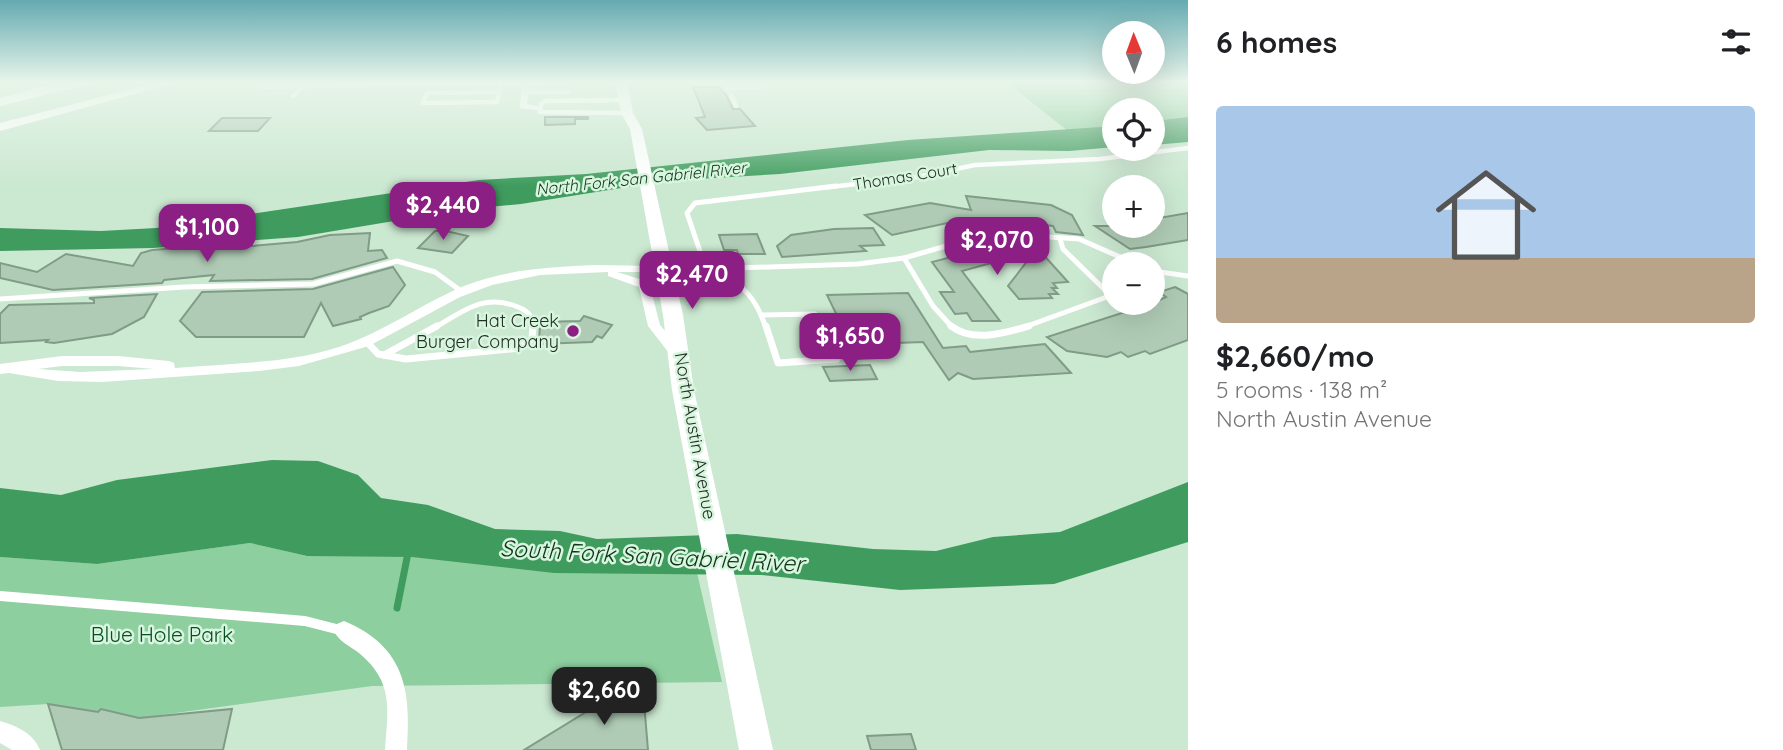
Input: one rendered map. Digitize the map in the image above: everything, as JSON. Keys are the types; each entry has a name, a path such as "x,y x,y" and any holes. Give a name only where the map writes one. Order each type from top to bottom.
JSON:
{"main road":[{"path":"0,127 42,116"},
{"name":"North Austin Avenue","path":"628,116 637,134 681,359 683,390 756,750"},
{"path":"637,134 642,116"}],"street":[{"path":"6,369 45,376 102,378 284,365 309,361 367,342 461,291 516,275 601,270 706,269"},
{"path":"601,270 645,285 654,326 681,359"},
{"path":"344,631 385,663 394,677 399,700 396,750"},
{"path":"0,732 13,736 29,750"}],"lane":[{"name":"Thomas Court","path":"706,269 687,213 690,205 695,203 917,177 975,165 1100,159 1188,148"},
{"path":"706,269 815,267 904,258 992,233 1020,233 1060,240 1079,239 1109,252"},
{"path":"1060,240 1063,250 1102,284"},
{"path":"904,258 956,331 1014,331 1102,298"},
{"path":"0,299 184,287 313,285 397,261 435,272 461,291"},
{"path":"706,269 728,275 743,283 761,315 778,363 837,359 815,314 761,315"},
{"path":"1165,274 1188,276"},
{"path":"367,342 376,353 384,355 412,359 520,348 532,339 533,320 527,311 505,302 483,301 384,355"},
{"path":"0,596 305,621 344,631"}],"green space":[{"path":"1049,116 1102,116 1102,127 1068,131"},
{"path":"1165,116 1188,117 1165,120"},
{"name":"Blue Hole Park","path":"250,543 307,556 693,555 722,682 372,686 139,718 48,704 0,707 0,557 97,564"}],"water":[{"path":"1188,117 1188,142 1165,144 1165,120"},
{"name":"North Fork San Gabriel River","path":"1102,127 1102,148 1069,151 989,150 780,174 665,181 521,204 466,209 298,237 153,248 0,251 0,228 101,231 156,228 479,180 586,174 908,140"},
{"name":"South Fork San Gabriel River","path":"272,460 318,461 358,475 381,498 428,505 495,529 560,531 597,539 737,534 873,549 936,551 993,537 1060,532 1188,482 1188,542 1054,584 900,590 761,575 554,573 412,557 307,556 250,543 97,564 0,557 0,488 61,495 117,480"}],"building":[{"path":"746,116 755,126 707,130 696,118"},
{"path":"545,117 588,119 575,119 575,124 545,125"},
{"path":"222,118 270,118 258,131 209,131"},
{"path":"966,196 1051,205 1072,215 1083,235 1056,232 1053,226 1012,221 1020,230 992,228 970,234 952,222 892,235 865,215 930,203 971,210"},
{"path":"1188,213 1188,240 1130,249 1113,238 1165,238 1165,217"},
{"path":"873,228 884,245 860,246 866,251 782,257 777,246 791,235 834,229"},
{"path":"435,231 468,236 452,253 418,248"},
{"path":"370,233 368,251 382,250 387,258 312,279 210,281 214,275 164,280 162,283 53,290 0,278 0,263 37,272 66,254 133,266 141,253 152,250 242,243 252,243 252,246 297,242 330,235"},
{"path":"757,234 765,254 738,254 737,250 724,250 719,235"},
{"path":"993,238 1031,241 1068,282 1053,283 1057,288 1052,288 1058,294 1049,294 1052,298 1019,299 1008,286 1035,251 962,271 1000,321 972,321 967,313 955,314 940,292 954,292 932,262 990,247 981,242"},
{"path":"393,267 405,285 389,306 360,317 361,319 333,326 321,303 304,337 196,337 180,321 202,292 313,289"},
{"path":"1175,287 1188,294 1188,340 1150,354 1145,351 1128,357 1121,352 1107,357 1067,351 1047,337 1116,315 1165,315 1165,290"},
{"path":"908,293 943,348 966,346 970,352 1045,344 1071,373 973,379 958,373 949,380 923,342 869,344 877,358 858,359 827,295"},
{"path":"157,294 144,317 112,334 54,343 46,342 48,340 0,343 0,314 9,305 94,303 94,300 89,298"},
{"name":"Hat Creek Burger Company","path":"584,316 612,325 602,338 597,336 592,342 539,344 540,322 580,321"},
{"path":"870,365 877,379 830,381 823,367"},
{"path":"643,690 648,750 524,750 612,696 612,691"},
{"path":"48,704 98,712 101,709 139,718 232,709 223,750 62,750"},
{"path":"911,734 916,750 871,750 867,736"}],"waterway":[{"path":"397,608 408,553"}],"place":[{"name":"Hat Creek Burger Company","path":"573,331"}]}
